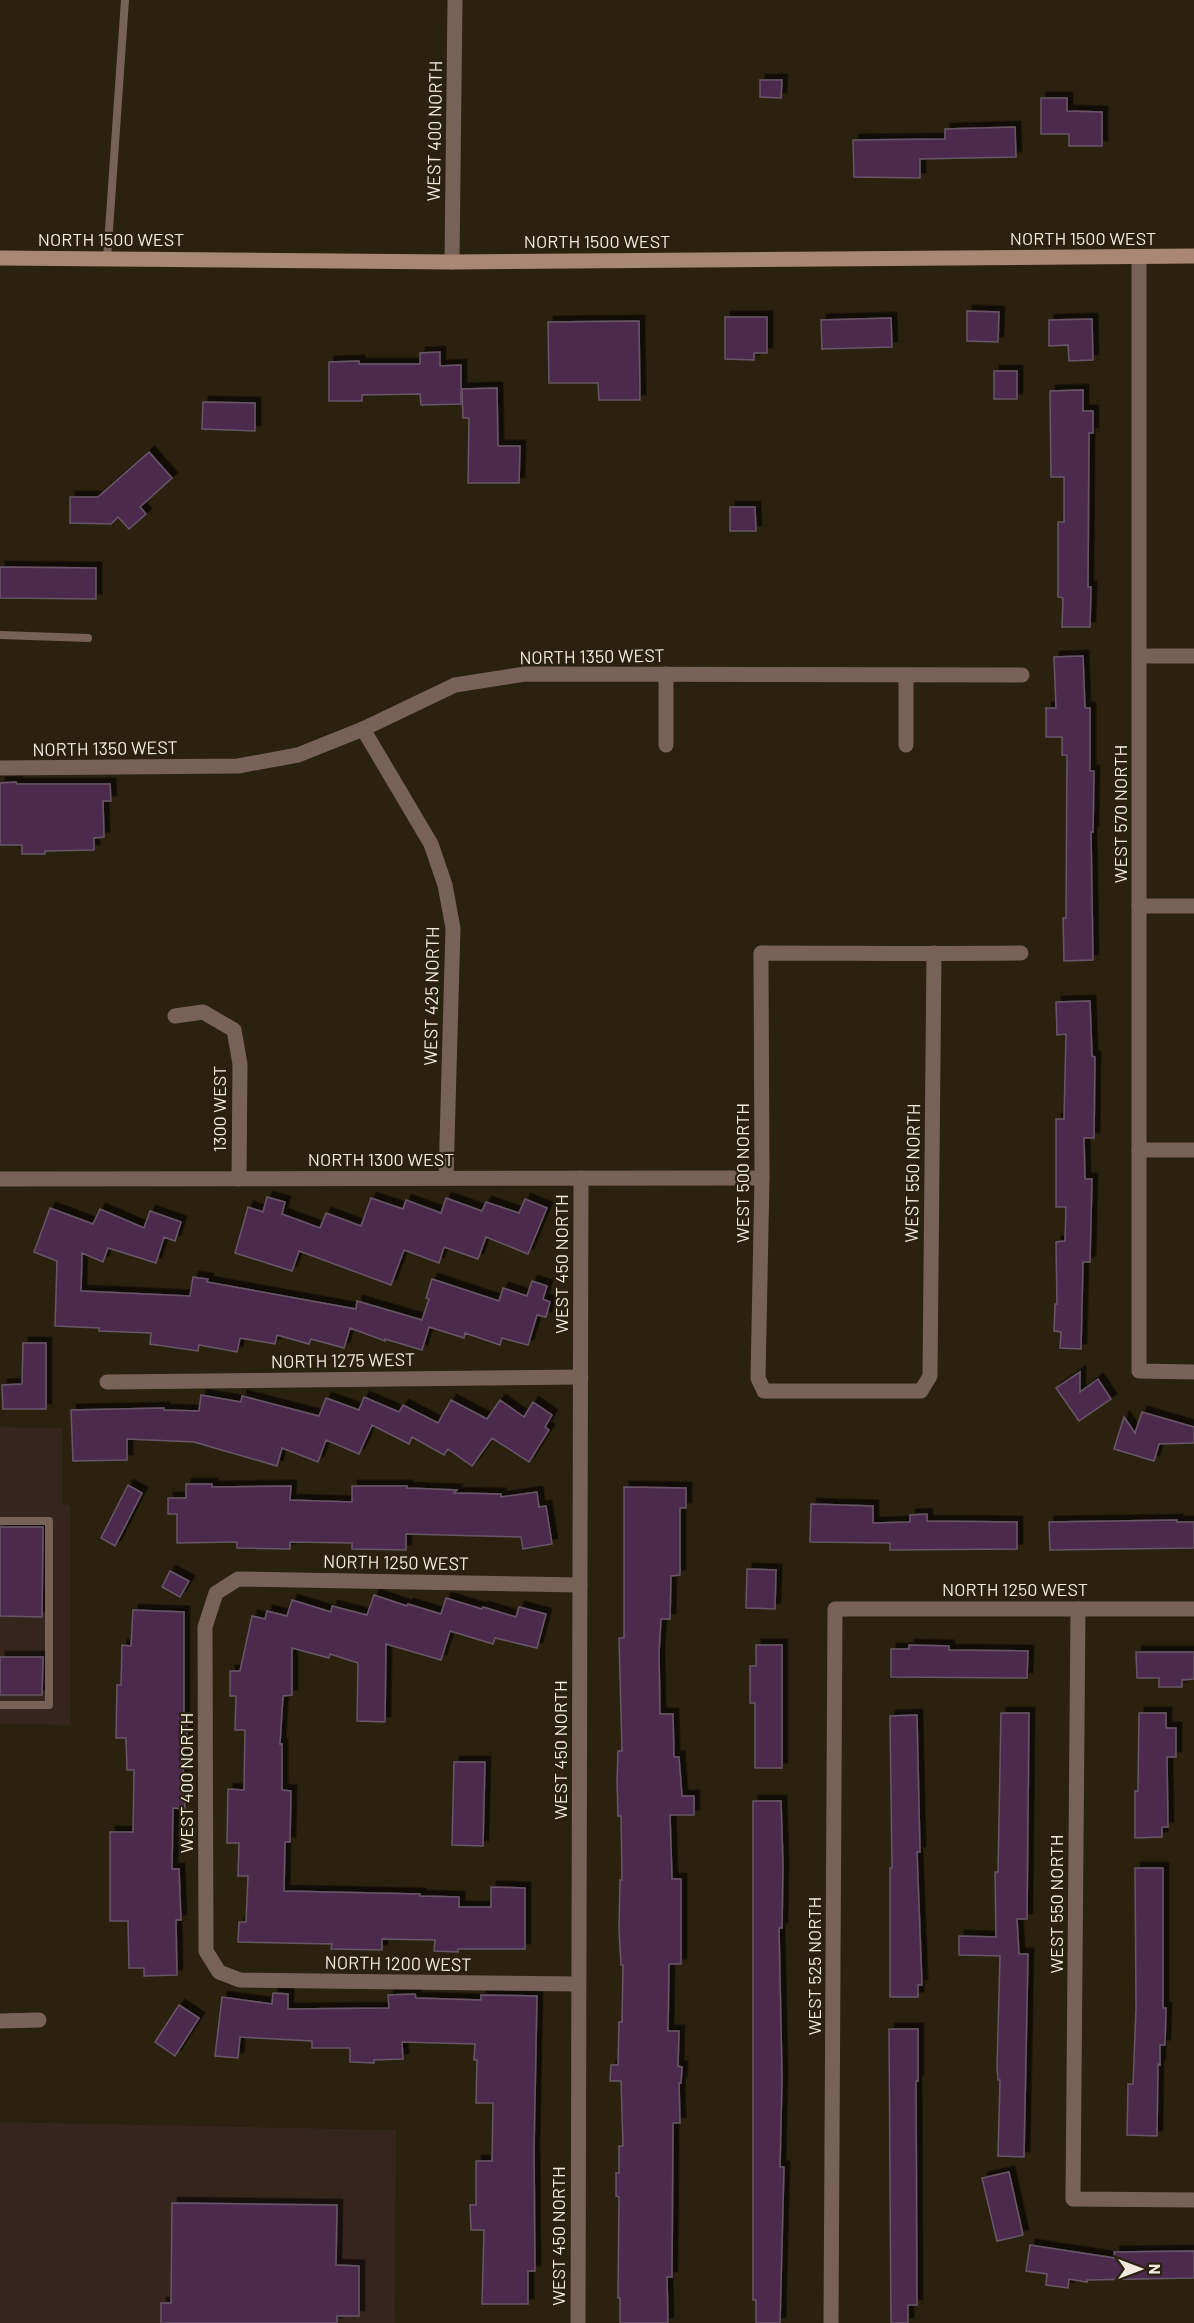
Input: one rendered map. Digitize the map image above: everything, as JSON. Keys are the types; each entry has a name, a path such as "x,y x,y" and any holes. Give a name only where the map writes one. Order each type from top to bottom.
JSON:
{"street":[{"name":"WEST 400 NORTH","path":"452,262 455,0"},
{"name":"WEST 570 NORTH","path":"1139,256 1139,1371 1194,1372"},
{"name":"NORTH 1500 WEST","path":"0,258 452,262 1194,256"},
{"path":"1139,656 1194,656"},
{"name":"NORTH 1350 WEST","path":"0,768 238,766 298,755 363,729 455,685 525,674 1022,675"},
{"path":"666,674 666,745"},
{"path":"906,675 906,745"},
{"name":"WEST 425 NORTH","path":"363,729 431,844 445,885 453,928 446,1178"},
{"path":"1139,906 1194,906"},
{"name":"WEST 500 NORTH","path":"764,1391 758,1378 762,1178 761,953 934,953"},
{"path":"934,953 1021,953"},
{"name":"WEST 550 NORTH","path":"764,1391 921,1391 930,1376 934,953"},
{"name":"1300 WEST","path":"175,1016 203,1012 234,1030 240,1064 239,1179"},
{"path":"1139,1150 1194,1150"},
{"name":"WEST 450 NORTH","path":"578,2323 581,1178"},
{"name":"NORTH 1300 WEST","path":"0,1179 762,1178"},
{"name":"NORTH 1275 WEST","path":"107,1383 580,1377"},
{"name":"NORTH 1250 WEST","path":"216,1593 238,1579 580,1585"},
{"name":"WEST 400 NORTH","path":"216,1593 205,1627 206,1952 219,1972"},
{"name":"NORTH 1250 WEST","path":"835,1609 1194,1610"},
{"name":"WEST 525 NORTH","path":"831,2323 835,1609"},
{"name":"WEST 550 NORTH","path":"1078,1609 1073,2199 1194,2200"},
{"name":"NORTH 1200 WEST","path":"219,1972 240,1980 579,1984"},
{"path":"0,2021 39,2020"}],"lane":[{"path":"107,259 125,0"},
{"path":"0,635 88,638"},
{"path":"0,1521 49,1521 49,1705 0,1705"}],"shaded area":[{"path":"0,1427 62,1428 62,1504 70,1505 70,1725 0,1724"},
{"path":"0,2122 396,2130 395,2323 0,2323"}],"building":[{"path":"760,80 782,80 781,98 760,97"},
{"path":"1041,98 1067,98 1067,111 1102,112 1102,146 1069,146 1069,134 1041,134"},
{"path":"1015,127 1016,157 920,159 920,178 854,177 853,140 945,139 945,129"},
{"path":"967,311 999,312 998,342 967,341"},
{"path":"725,317 767,317 767,353 754,353 754,360 725,359"},
{"path":"891,318 892,347 822,349 821,320"},
{"path":"1092,319 1093,360 1069,361 1068,345 1049,346 1049,320"},
{"path":"639,321 640,400 599,400 598,383 549,383 548,322"},
{"path":"440,352 440,366 461,365 461,404 421,405 420,394 362,395 362,401 329,401 329,362 420,364 420,353"},
{"path":"994,371 1017,371 1017,399 994,399"},
{"path":"497,388 498,446 520,446 519,483 468,483 469,418 463,418 462,389"},
{"path":"1083,390 1083,411 1093,411 1093,433 1089,433 1090,627 1062,627 1063,598 1058,597 1058,522 1064,522 1064,477 1051,477 1050,391"},
{"path":"203,402 255,403 255,431 202,429"},
{"path":"149,452 172,478 140,507 146,514 129,529 118,517 111,524 70,523 70,497 98,497"},
{"path":"730,507 755,507 756,531 730,531"},
{"path":"0,567 96,568 96,599 0,598"},
{"path":"1083,656 1085,708 1090,708 1090,771 1094,771 1093,832 1091,832 1093,960 1064,961 1067,755 1062,755 1062,737 1046,737 1046,708 1056,708 1054,657"},
{"path":"16,782 17,784 110,784 111,801 103,801 104,837 94,838 94,850 45,851 45,854 22,854 22,845 0,845 0,783"},
{"path":"1090,1001 1092,1056 1095,1057 1094,1138 1084,1138 1085,1179 1092,1179 1090,1262 1083,1262 1081,1349 1060,1348 1061,1332 1054,1331 1055,1304 1057,1304 1056,1242 1065,1241 1066,1207 1056,1207 1056,1119 1064,1119 1066,1034 1057,1035 1056,1002"},
{"path":"267,1197 285,1202 282,1214 320,1228 326,1213 361,1226 371,1198 403,1209 406,1200 441,1213 446,1198 482,1211 486,1202 519,1213 525,1199 547,1208 528,1254 486,1237 478,1259 444,1247 439,1263 404,1250 391,1285 299,1251 292,1271 235,1253 248,1207 263,1212"},
{"path":"50,1208 93,1224 100,1209 144,1228 150,1211 181,1222 175,1241 164,1237 156,1263 108,1248 103,1262 82,1253 81,1291 190,1296 193,1277 208,1279 207,1282 356,1309 357,1301 422,1320 429,1299 426,1298 432,1279 499,1301 503,1288 527,1296 532,1281 547,1286 543,1299 550,1302 546,1317 537,1315 528,1345 502,1338 500,1345 465,1333 464,1338 429,1327 422,1350 385,1339 385,1341 350,1328 344,1348 311,1339 309,1344 277,1335 275,1344 240,1338 237,1352 199,1345 198,1351 150,1344 151,1333 55,1326 57,1261 34,1252"},
{"path":"23,1343 46,1343 46,1409 3,1409 2,1385 22,1384"},
{"path":"1080,1372 1080,1392 1098,1379 1111,1399 1079,1421 1056,1388"},
{"path":"201,1395 241,1402 242,1396 319,1416 326,1398 359,1410 364,1397 399,1412 403,1405 438,1423 451,1400 487,1419 500,1400 524,1417 533,1402 552,1415 545,1427 549,1430 529,1462 492,1438 472,1466 448,1449 444,1455 412,1437 409,1444 372,1425 359,1454 326,1440 318,1462 282,1448 277,1466 194,1442 127,1439 127,1460 73,1461 71,1410 164,1408 164,1410 199,1411"},
{"path":"1142,1412 1194,1427 1194,1443 1159,1444 1154,1461 1114,1449 1124,1417 1135,1433"},
{"path":"186,1484 212,1484 212,1487 291,1486 290,1500 352,1502 352,1486 407,1486 407,1488 457,1490 454,1493 501,1494 501,1497 537,1492 539,1507 546,1506 552,1544 523,1549 521,1537 406,1534 406,1550 352,1549 352,1543 290,1542 290,1549 237,1548 237,1542 177,1543 177,1514 168,1514 168,1498 186,1498"},
{"path":"128,1485 142,1493 115,1546 101,1538"},
{"path":"624,1487 686,1488 686,1508 680,1508 680,1575 671,1576 670,1619 661,1619 659,1653 660,1714 673,1714 674,1757 679,1757 682,1796 694,1796 694,1815 670,1815 672,1879 681,1879 681,1964 669,1964 668,2031 679,2031 678,2066 682,2067 681,2083 679,2083 680,2123 673,2123 672,2277 667,2277 668,2323 620,2323 620,2298 618,2298 619,2197 616,2196 616,2173 619,2173 619,2146 623,2146 621,2081 610,2081 611,2065 618,2065 619,2022 622,2022 623,1965 621,1965 619,1930 620,1880 622,1880 621,1816 618,1816 617,1781 618,1751 622,1751 619,1638 624,1638"},
{"path":"811,1504 873,1506 873,1523 910,1522 910,1515 927,1514 927,1521 1017,1522 1017,1549 890,1550 890,1543 810,1542"},
{"path":"1177,1520 1177,1522 1194,1522 1194,1548 1050,1550 1049,1522"},
{"path":"0,1527 43,1527 42,1617 0,1616"},
{"path":"747,1569 776,1570 775,1609 746,1608"},
{"path":"170,1571 189,1581 180,1597 162,1587"},
{"path":"374,1595 441,1614 446,1598 516,1617 519,1607 546,1614 537,1648 495,1638 493,1644 450,1631 441,1660 386,1644 385,1722 357,1721 358,1663 330,1654 329,1658 292,1648 292,1695 283,1696 280,1744 282,1744 282,1790 291,1791 290,1842 285,1842 284,1891 459,1897 459,1907 491,1907 491,1887 525,1888 525,1949 434,1951 435,1940 382,1939 382,1950 331,1949 332,1944 238,1942 239,1922 246,1922 248,1876 238,1876 239,1843 227,1843 228,1789 244,1790 245,1730 235,1730 236,1696 230,1696 230,1671 240,1671 252,1616 265,1619 267,1611 287,1616 292,1600 331,1612 332,1606 367,1615"},
{"path":"133,1610 184,1612 184,1722 187,1722 187,1739 182,1739 185,1809 173,1808 172,1869 179,1869 181,1920 176,1920 177,1975 144,1976 144,1968 129,1968 128,1921 110,1921 110,1832 133,1832 134,1770 127,1770 126,1738 116,1738 117,1685 121,1685 122,1645 131,1646"},
{"path":"756,1645 782,1645 782,1768 755,1768 755,1703 750,1703 750,1666 756,1666"},
{"path":"909,1645 949,1646 949,1650 1028,1651 1027,1678 891,1677 891,1649 909,1649"},
{"path":"1136,1652 1194,1652 1194,1679 1182,1680 1182,1687 1159,1687 1159,1678 1137,1678"},
{"path":"0,1657 43,1657 42,1695 0,1695"},
{"path":"1001,1713 1029,1713 1027,1919 1017,1919 1019,1954 1028,1954 1024,2157 998,2156 1000,2080 998,2080 997,2068 1000,1956 959,1955 959,1936 996,1937 995,1872 998,1872"},
{"path":"1139,1713 1166,1713 1166,1728 1176,1728 1176,1757 1167,1757 1168,1827 1162,1827 1162,1837 1135,1838"},
{"path":"917,1715 920,1852 917,1852 922,1985 918,1985 918,1997 890,1997 890,1868 892,1868 890,1716"},
{"path":"454,1762 485,1762 483,1846 452,1845"},
{"path":"753,1801 781,1801 783,1865 782,1928 779,1928 782,2077 780,2167 784,2167 780,2323 756,2323 756,2300 753,2300"},
{"path":"1135,1868 1163,1868 1163,2008 1166,2008 1165,2045 1160,2045 1160,2065 1158,2064 1157,2136 1127,2135 1128,2084 1133,2084 1136,2008"},
{"path":"273,1993 288,1994 288,2009 389,2008 388,1995 415,1994 416,1998 481,2000 481,1995 537,1996 534,2149 535,2271 528,2271 528,2304 482,2304 484,2230 471,2230 470,2205 476,2205 476,2161 492,2161 493,2103 476,2103 475,2044 402,2042 403,2059 374,2060 374,2063 350,2062 350,2048 312,2048 312,2041 240,2037 238,2058 215,2056 222,1997 272,2004"},
{"path":"179,2005 199,2018 175,2056 155,2042"},
{"path":"889,2029 918,2029 918,2081 916,2081 917,2305 908,2305 908,2323 891,2323"},
{"path":"1009,2172 1023,2235 997,2241 982,2178"},
{"path":"172,2203 337,2205 336,2265 359,2266 359,2316 337,2316 337,2323 161,2323 161,2303 171,2303"},
{"path":"1030,2245 1115,2258 1114,2252 1194,2251 1194,2278 1087,2280 1087,2282 1069,2279 1068,2288 1046,2285 1047,2274 1026,2271"}]}
